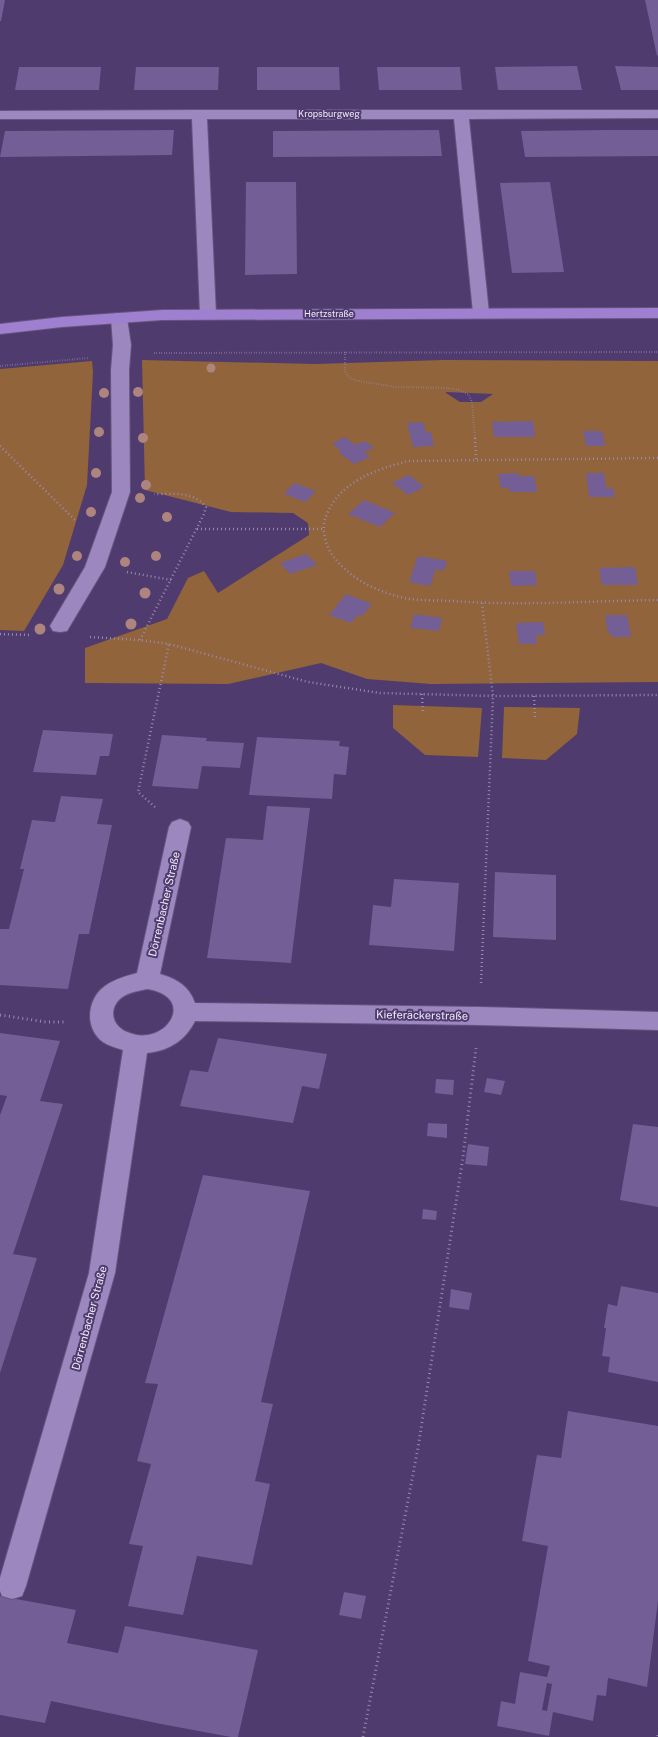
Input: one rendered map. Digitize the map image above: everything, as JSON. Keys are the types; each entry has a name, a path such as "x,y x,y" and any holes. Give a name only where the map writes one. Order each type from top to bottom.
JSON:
{"main road":[{"name":"Hertzstraße","path":"0,329 120,318 208,314 658,313"}],"street":[{"path":"199,114 208,314"},
{"path":"461,114 481,313"},
{"name":"Kropsburgweg","path":"0,115 658,114"},
{"path":"60,626 95,567 121,492 120,318"},
{"name":"Dörrenbacher Straße","path":"147,980 180,828"},
{"path":"147,980 167,984 175,990 182,1000 186,1012 184,1021 170,1036 147,1044 125,1043 112,1036 104,1027 101,1019 103,1002 116,988 125,984 147,980"},
{"name":"Kieferäckerstraße","path":"186,1012 479,1016 658,1021"},
{"name":"Dörrenbacher Straße","path":"12,1586 102,1273 136,1044"}],"path":[{"path":"0,366 121,354 176,352 658,352"},
{"path":"345,352 345,372 351,379 396,387 447,388 460,390 469,395 472,402 476,459"},
{"path":"0,446 83,528 108,531"},
{"path":"658,458 408,461 367,474 353,482 335,499 325,519 324,529 325,539 335,560 353,576 368,586 405,598 482,603 658,600"},
{"path":"121,492 195,496 206,508 197,529 140,640"},
{"path":"197,529 324,529"},
{"path":"95,567 171,580"},
{"path":"363,1737 418,1448 463,1157 479,1016 493,696 482,603"},
{"path":"0,634 30,635"},
{"path":"85,637 140,640 169,644 308,682 347,690 493,696 658,695"},
{"path":"169,644 138,792 180,828"},
{"path":"422,694 423,714"},
{"path":"534,696 534,718"},
{"path":"0,1015 53,1022 101,1019"}],"shaded area":[{"path":"142,360 315,364 443,360 658,361 658,682 431,684 367,679 321,663 228,684 85,683 85,648 167,619 188,578 204,571 218,593 309,535 308,523 293,513 231,512 145,490","holes":["446,392 493,394 481,402 460,402"]},
{"path":"92,361 93,372 87,485 63,565 24,631 0,630 0,369"},
{"path":"393,705 482,708 478,757 425,755 393,728"},
{"path":"504,707 580,708 577,734 546,760 502,758"}],"building":[{"path":"0,0 5,0 1,21 0,21"},
{"path":"645,0 658,0 657,56"},
{"path":"577,66 582,90 498,90 495,67"},
{"path":"615,66 658,67 658,90 621,90"},
{"path":"19,67 101,67 99,90 15,90"},
{"path":"136,67 219,67 218,90 134,90"},
{"path":"257,67 339,67 340,90 257,90"},
{"path":"377,67 460,67 462,90 379,90"},
{"path":"174,130 172,155 0,157 5,131"},
{"path":"439,130 442,156 273,157 273,131"},
{"path":"658,130 658,156 525,157 521,131"},
{"path":"246,182 296,182 297,274 245,275"},
{"path":"550,182 564,272 512,273 500,183"},
{"path":"533,421 535,437 494,437 492,422"},
{"path":"423,422 426,432 431,432 434,446 413,447 407,423"},
{"path":"583,431 602,431 605,446 586,446"},
{"path":"345,437 355,445 365,441 374,448 364,452 370,457 354,464 338,452 341,451 332,443"},
{"path":"518,473 519,476 534,476 537,492 510,492 509,488 501,488 498,474"},
{"path":"586,473 604,473 606,488 613,488 615,497 589,497"},
{"path":"409,475 424,487 408,495 392,483"},
{"path":"294,483 316,491 305,502 284,494"},
{"path":"364,500 395,513 380,527 348,514"},
{"path":"306,554 317,565 290,574 280,563"},
{"path":"418,556 447,561 444,571 436,569 430,586 409,582"},
{"path":"635,567 638,585 602,585 599,568"},
{"path":"509,571 535,571 537,585 511,586"},
{"path":"346,594 372,604 362,616 358,615 351,623 329,615"},
{"path":"414,614 442,618 439,631 410,628"},
{"path":"605,615 627,615 631,637 612,637 611,633 608,633"},
{"path":"543,622 545,635 536,635 537,644 519,644 516,623"},
{"path":"43,730 113,734 109,756 100,756 96,775 33,772"},
{"path":"162,735 207,738 206,741 244,743 240,768 202,766 198,789 152,786"},
{"path":"257,737 340,741 339,746 349,747 346,775 334,774 332,799 249,795"},
{"path":"61,796 103,799 97,824 112,825 89,934 79,934 68,989 0,985 0,929 9,929 24,869 20,869 32,820 55,822"},
{"path":"267,806 310,808 291,963 207,958 226,838 263,840"},
{"path":"495,872 556,875 556,940 493,937"},
{"path":"394,879 459,883 454,951 369,945 373,905 391,907"},
{"path":"0,1033 60,1041 40,1101 63,1104 13,1254 37,1258 0,1373 0,1115 7,1096 0,1095"},
{"path":"218,1038 327,1054 319,1089 302,1086 293,1123 180,1106 190,1070 208,1072"},
{"path":"487,1078 505,1081 501,1095 484,1092"},
{"path":"436,1079 454,1080 453,1095 435,1093"},
{"path":"428,1123 447,1124 447,1138 427,1136"},
{"path":"633,1124 658,1127 658,1207 620,1200"},
{"path":"468,1144 489,1147 487,1166 465,1164"},
{"path":"203,1175 310,1191 261,1402 273,1404 255,1481 270,1484 252,1565 197,1556 183,1615 128,1606 143,1546 129,1544 151,1464 137,1461 158,1384 145,1383"},
{"path":"423,1209 437,1211 436,1220 422,1219"},
{"path":"621,1286 658,1293 658,1382 608,1372 610,1357 602,1356 606,1328 604,1328 608,1304 617,1306"},
{"path":"451,1289 472,1293 469,1310 449,1307"},
{"path":"568,1411 658,1426 658,1601 647,1687 608,1678 606,1696 597,1695 593,1721 553,1712 549,1736 497,1726 501,1701 515,1704 520,1672 547,1677 550,1666 528,1661 548,1546 522,1541 537,1455 561,1458","holes":["547,1683 552,1684 547,1711 542,1710"]},
{"path":"344,1592 366,1596 361,1619 339,1615"},
{"path":"0,1596 76,1610 67,1643 118,1653 125,1626 258,1650 238,1737 161,1724 51,1701 45,1723 0,1715"}]}
